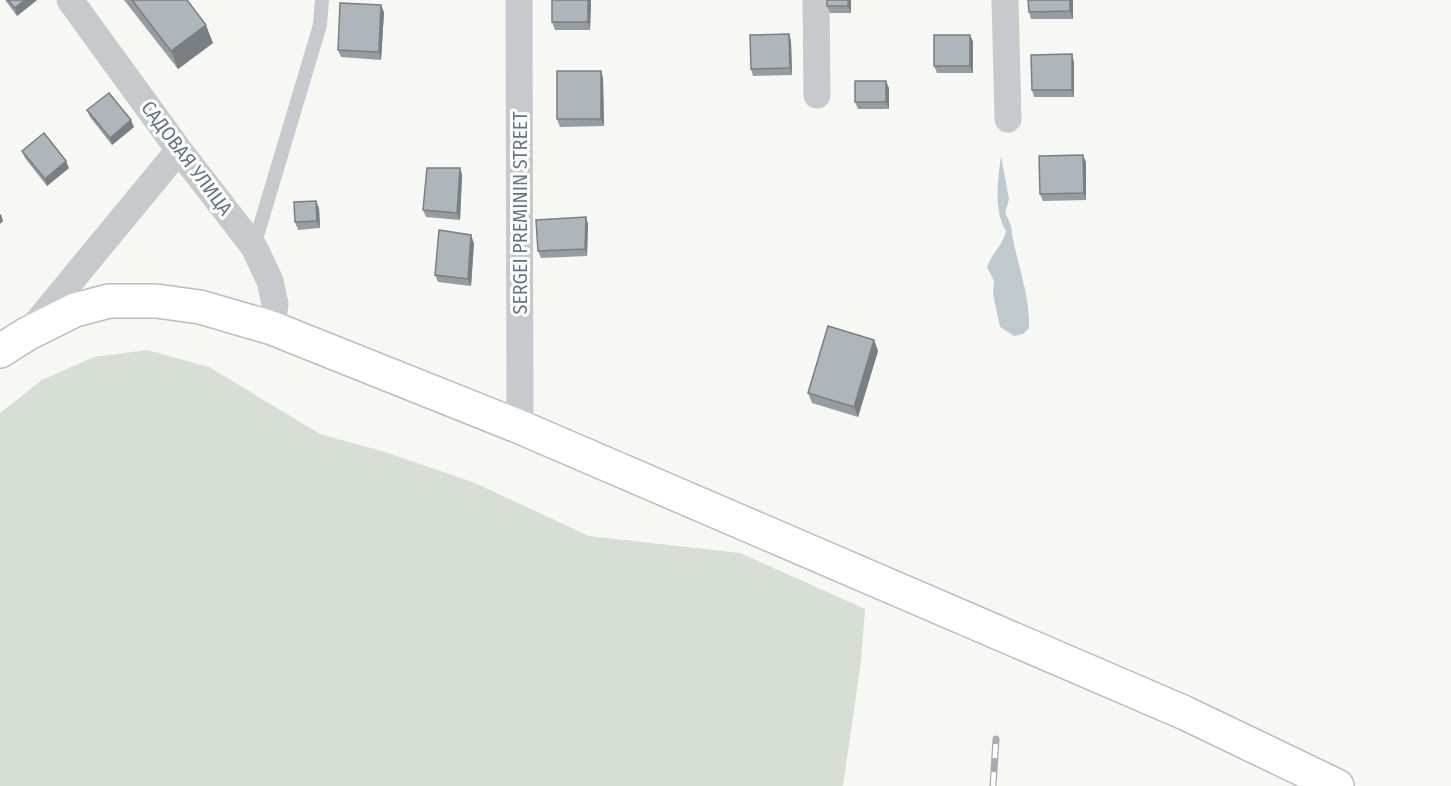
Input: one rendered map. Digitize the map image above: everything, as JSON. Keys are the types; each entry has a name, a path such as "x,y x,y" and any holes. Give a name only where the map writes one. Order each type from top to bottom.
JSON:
{"street":[{"name":"САДОВАЯ УЛИЦА","path":"70,0 179,150 254,247 270,281 275,304 272,328"},
{"name":"SERGEI PREMININ STREET","path":"519,0 520,427"},
{"path":"816,0 817,95"},
{"path":"1005,0 1008,119"},
{"path":"27,334 179,150"},
{"path":"0,351 27,334 75,310 109,301 156,301 200,307 272,328 520,427 1185,713 1337,786"}],"lane":[{"path":"254,247 320,25 322,0"}],"shaded area":[{"path":"1001,156 1009,199 1005,213 1011,228 1029,317 1029,328 1023,334 1014,336 1000,327 993,294 994,281 987,267 1006,231 999,214 998,204"},
{"path":"147,350 209,367 320,434 385,452 475,483 589,536 740,553 865,609 861,661 843,786 0,786 0,413 42,380 94,357"}],"building":[{"path":"8,0 25,0 15,8"},
{"path":"132,0 187,0 206,25 171,51"},
{"path":"552,0 588,0 588,22 552,22"},
{"path":"827,0 848,0 848,6 827,6"},
{"path":"1028,0 1070,0 1070,11 1029,12"},
{"path":"340,3 381,5 379,52 338,50"},
{"path":"789,34 790,68 751,69 750,35"},
{"path":"934,35 970,35 970,66 934,66"},
{"path":"1072,54 1072,90 1032,90 1031,55"},
{"path":"557,71 601,71 601,119 557,119"},
{"path":"855,81 886,81 886,102 855,102"},
{"path":"109,93 131,120 110,138 87,110"},
{"path":"44,133 66,161 45,179 22,151"},
{"path":"1083,155 1084,193 1040,194 1039,156"},
{"path":"427,168 460,168 457,213 423,210"},
{"path":"316,201 317,221 295,222 294,202"},
{"path":"586,217 585,249 538,251 536,220"},
{"path":"439,230 471,235 468,279 435,275"},
{"path":"828,326 874,340 854,407 808,393"}],"railway":[{"path":"993,786 996,739"}]}
